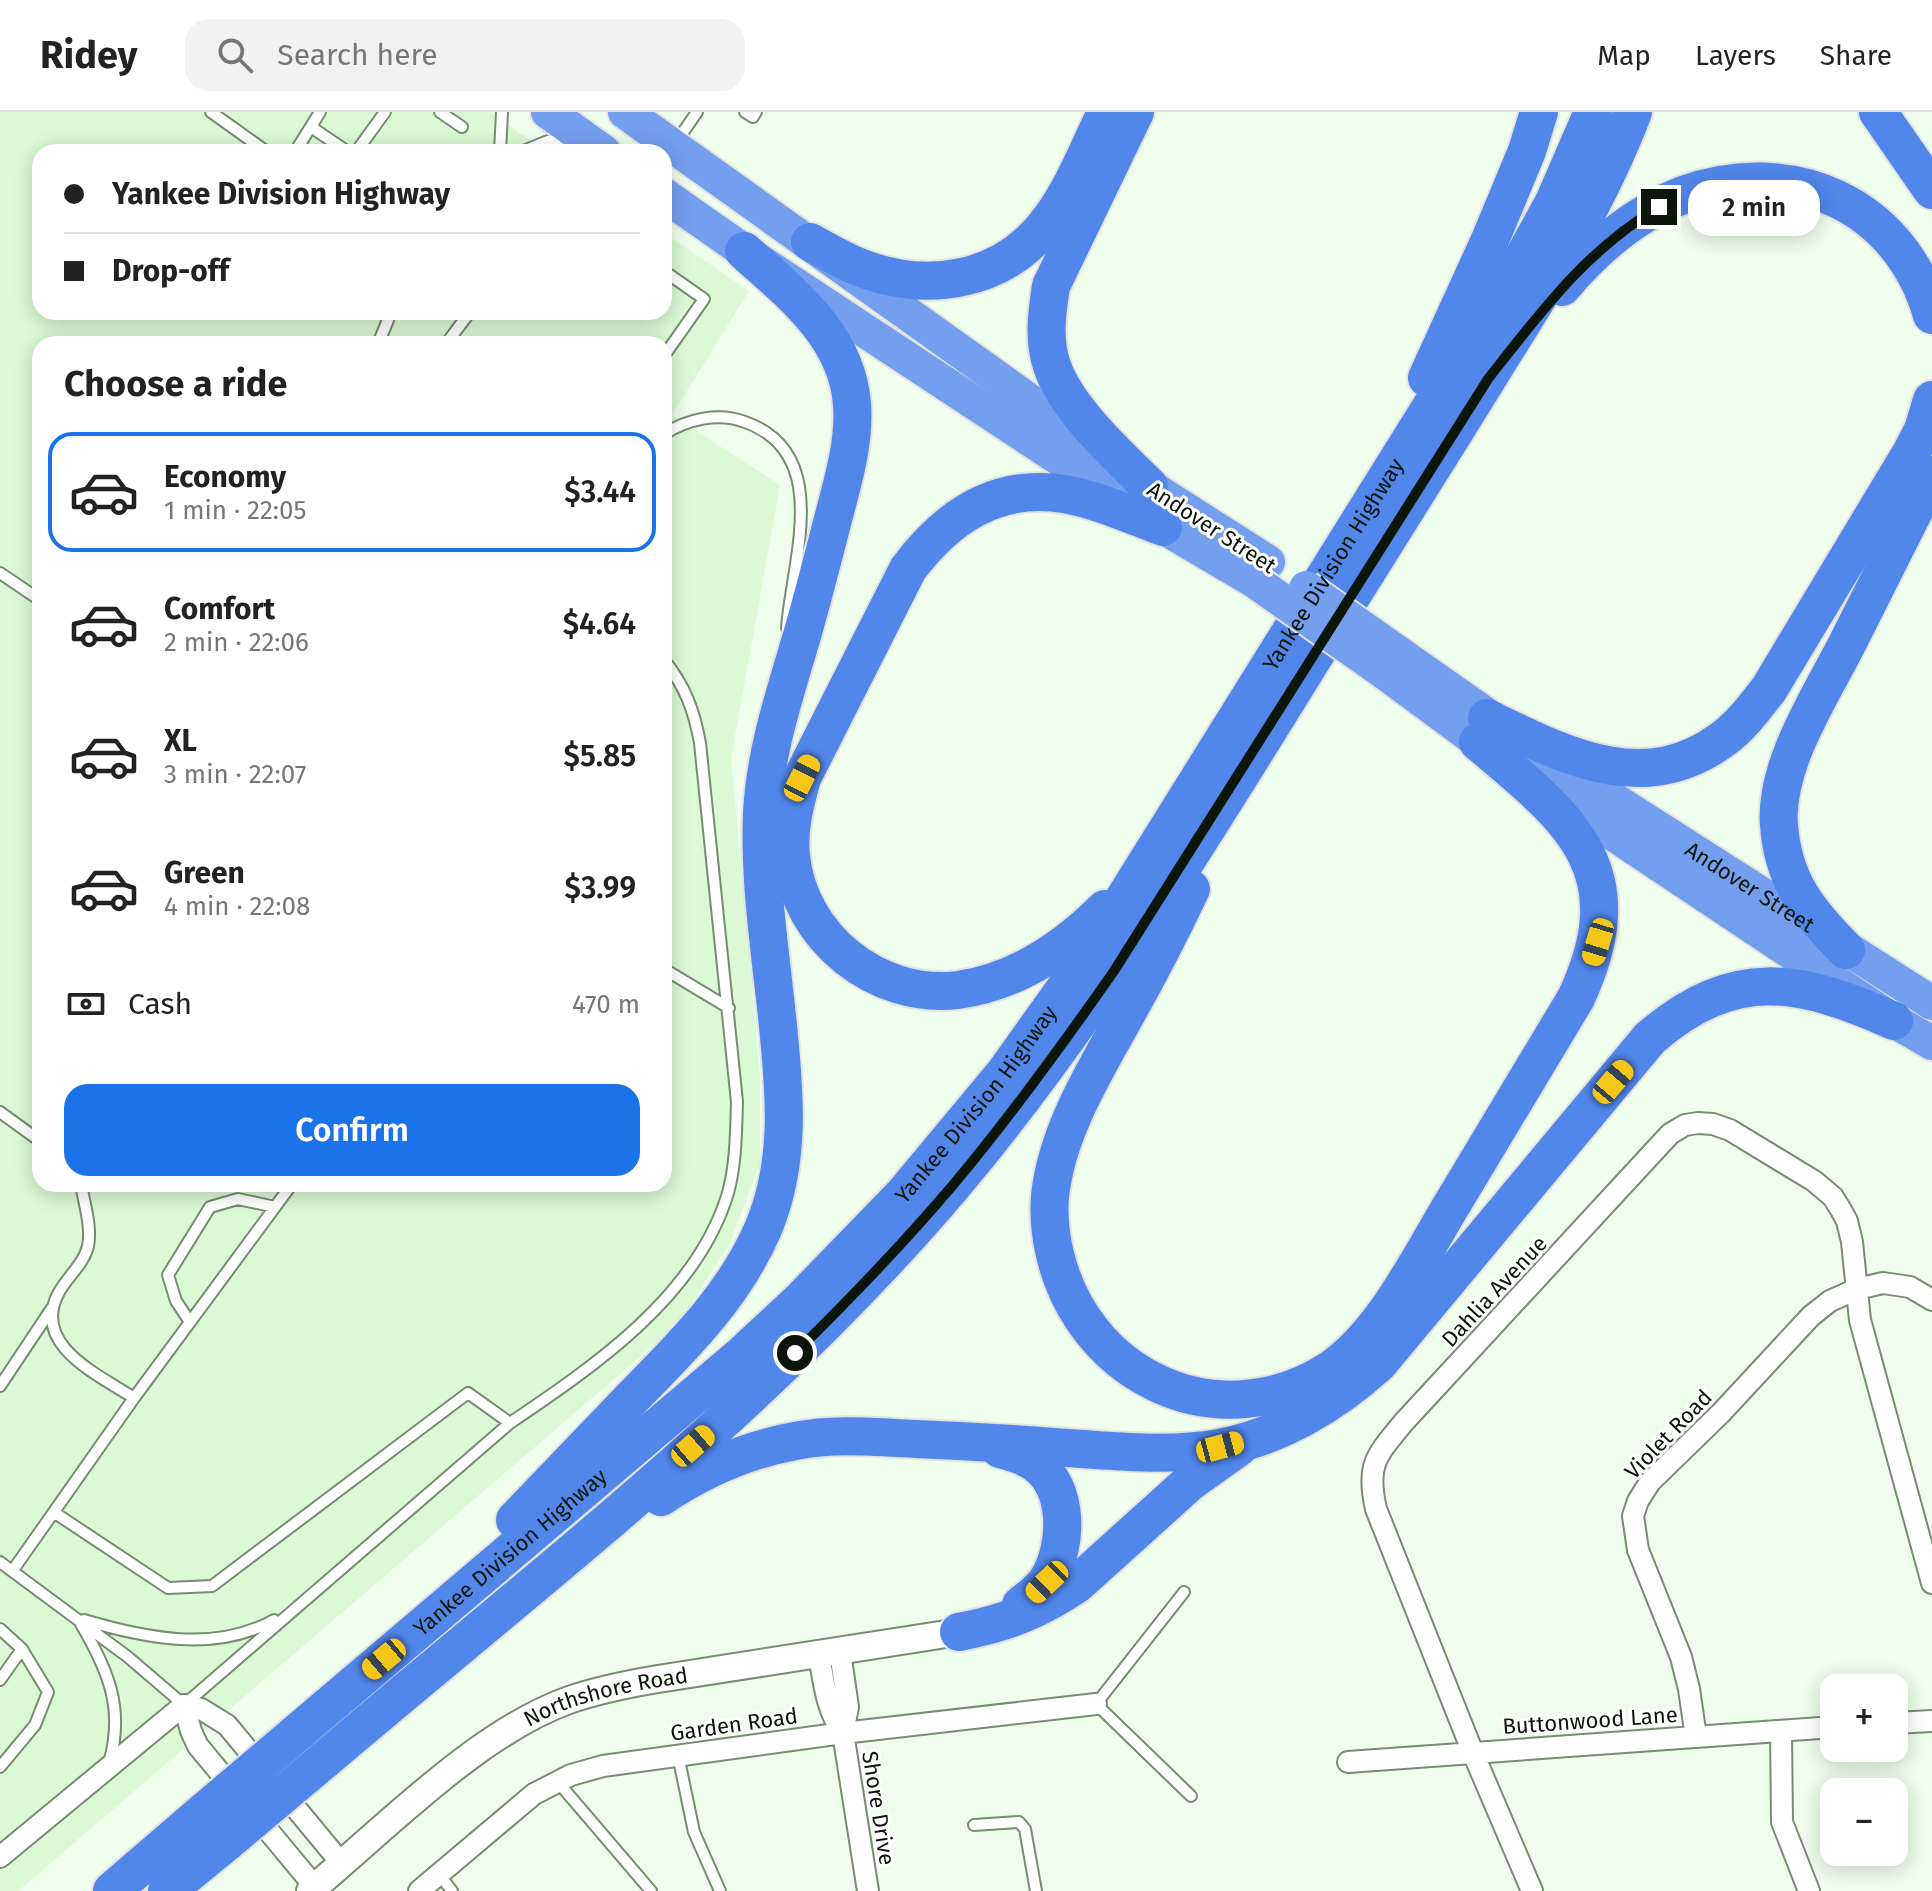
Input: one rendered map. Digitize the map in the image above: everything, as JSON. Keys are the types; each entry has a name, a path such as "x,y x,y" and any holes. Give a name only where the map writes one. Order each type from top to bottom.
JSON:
{"highway":[{"path":"548,112 593,144"},
{"name":"Andover Street","path":"625,112 670,144"},
{"path":"810,242 855,265 891,277 925,282 954,281 982,273 1010,259 1031,243 1052,217 1106,112"},
{"path":"1135,112 1051,286 1047,341 1052,367 1065,391 1114,452 1149,486"},
{"path":"1375,497 1490,240 1527,151 1539,112"},
{"name":"Yankee Division Highway","path":"112,1891 742,1355 875,1226 955,1134 1022,1050 1089,955 1179,811 1517,269 1554,202 1593,112"},
{"name":"Yankee Division Highway","path":"167,1891 739,1406 850,1299 943,1196 1049,1064 1114,971 1488,379 1584,221 1633,112"},
{"path":"1878,112 1932,190"},
{"name":"Andover Street","path":"673,146 1149,486 1482,730 1894,1021 1932,1043"},
{"path":"1488,379 1565,283 1614,236 1683,195 1733,182 1783,181 1829,195 1868,217 1905,255 1918,277 1932,315"},
{"name":"Andover Street","path":"672,201 1163,527 1261,571"},
{"path":"361,1679 695,1333 734,1283 764,1227 773,1203 786,1119 764,882 762,813 781,707 844,478 851,439 852,403 847,375 815,317 744,251"},
{"path":"1482,730 1615,767 1645,768 1669,764 1697,754 1724,739 1769,689 1911,453 1923,430 1932,400"},
{"path":"1846,950 1802,901 1789,875 1778,822 1780,792 1797,743 1932,475"},
{"path":"1163,527 1075,497 1035,492 977,506 950,522 927,543 908,569 802,778 795,803 791,855 803,902 830,942 849,960 871,974 897,984 926,990 955,990 1009,976 1034,965 1080,932 1131,879 1179,811"},
{"path":"1268,728 1235,802 1157,958 1082,1096 1066,1135 1050,1196 1051,1227 1065,1288 1084,1322 1107,1350 1134,1373 1166,1388 1194,1397 1222,1400 1251,1400 1303,1385 1331,1369 1374,1328 1438,1229 1576,998 1589,971 1598,942 1599,915 1593,875 1580,842 1482,730"},
{"name":"Andover Street","path":"1482,730 1932,1003"},
{"path":"959,1632 998,1624 1054,1600 1077,1584 1208,1467 1252,1439 1329,1403 1352,1387 1378,1364 1650,1038 1676,1016 1702,1001 1755,986 1818,992 1850,1001 1894,1021"},
{"path":"471,1635 643,1509 721,1462 770,1446 824,1437 1166,1453 1220,1447 1252,1439"},
{"path":"959,1632 1002,1618 1032,1596 1047,1582 1061,1541 1060,1501 1051,1481 1036,1464 979,1442"}],"street":[{"name":"Dahlia Avenue","path":"1473,1753 1376,1509 1370,1481 1374,1464 1388,1442 1670,1134 1685,1125 1713,1124 1730,1130 1814,1181 1833,1197 1847,1221 1857,1289"},
{"name":"Violet Road","path":"1696,1737 1681,1657 1638,1550 1633,1516 1638,1501 1650,1482 1721,1413 1811,1316 1830,1301 1857,1289 1883,1283 1910,1287 1932,1300"},
{"path":"1857,1289 1860,1320 1874,1376 1932,1583"},
{"name":"Northshore Road","path":"313,1889 466,1760 518,1725 568,1701 625,1685 959,1632"},
{"name":"Shore Drive","path":"830,1653 828,1705 832,1718 843,1733 868,1891"},
{"name":"Garden Road","path":"419,1891 516,1808 557,1781 603,1766 843,1733 1096,1704"},
{"path":"0,1857 184,1705"},
{"path":"184,1705 201,1709 227,1725 342,1864"},
{"path":"184,1705 198,1746 313,1889"},
{"path":"1908,1722 1932,1721"},
{"name":"Buttonwood Lane","path":"1348,1762 1820,1728"},
{"path":"1781,1731 1782,1822 1809,1891"},
{"path":"1473,1753 1532,1891"}],"lane":[{"path":"211,112 256,144"},
{"path":"300,144 320,112"},
{"path":"362,144 385,112"},
{"path":"440,112 462,127"},
{"path":"500,144 502,112"},
{"path":"673,146 697,112"},
{"path":"745,112 753,117 756,112"},
{"path":"311,127 336,144"},
{"path":"541,144 576,140 588,144"},
{"path":"672,277 704,299 672,345"},
{"path":"672,430 693,421 714,417 735,418 767,432 780,443 798,476 801,520 789,597 781,707"},
{"path":"0,573 32,595"},
{"path":"0,1562 78,1619 184,1705 510,1423 562,1388 651,1315 672,1292 705,1246 728,1190 734,1158 737,1102 696,719 682,684 672,671"},
{"path":"672,974 729,1008"},
{"path":"0,1112 32,1135"},
{"path":"0,1386 85,1255 89,1243 82,1192"},
{"path":"13,1570 134,1398 286,1192"},
{"path":"190,1322 176,1301 168,1275 210,1207 238,1199 275,1207"},
{"path":"53,1307 54,1327 60,1343 79,1364 134,1398"},
{"path":"55,1513 168,1588 212,1586 468,1393 510,1423"},
{"path":"1184,1592 1096,1704 1191,1796"},
{"path":"78,1619 158,1639 196,1639 228,1636 262,1626 293,1609"},
{"path":"78,1619 102,1660 111,1685 116,1717 114,1745 107,1768"},
{"path":"0,1629 22,1649 48,1692 35,1725 0,1767"},
{"path":"0,1680 22,1649"},
{"path":"678,1755 694,1832 720,1891"},
{"path":"557,1781 651,1891"},
{"path":"974,1825 1019,1822 1025,1829 1036,1891"},
{"path":"439,1874 452,1891"}],"shaded area":[{"path":"0,112 489,112 535,144 32,144 32,320 672,320 672,238 749,291 672,415 780,485 731,758 760,1074 760,1163 729,1245 678,1324 18,1891 0,1891"}],"route":[{"path":"795,1353 850,1299 953,1185 1049,1064 1114,971 1488,379 1534,320 1590,257 1614,236 1659,207"}]}
